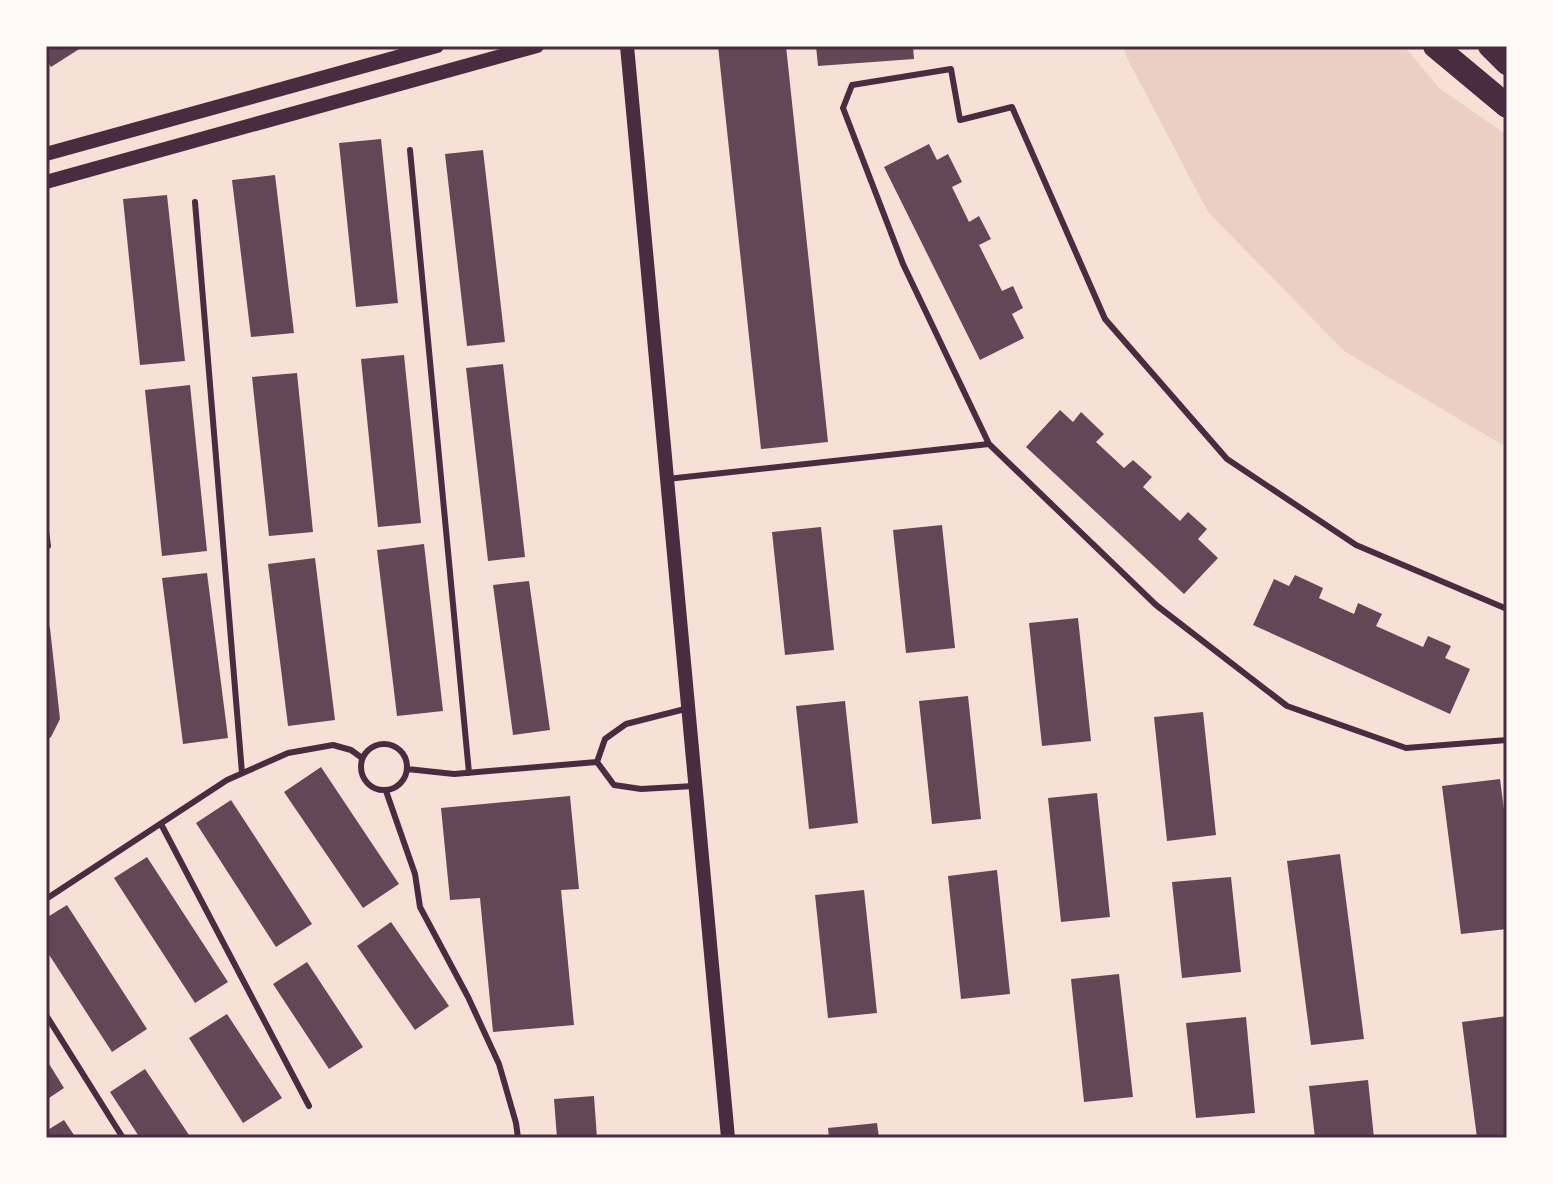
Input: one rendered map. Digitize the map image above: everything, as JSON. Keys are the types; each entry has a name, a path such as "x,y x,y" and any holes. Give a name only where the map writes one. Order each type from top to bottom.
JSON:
{"highway":[{"path":"1435,46 1507,106"},
{"path":"1490,46 1507,63"}],"street":[{"path":"46,154 437,46"},
{"path":"46,182 537,46"},
{"path":"627,46 728,1138"}],"lane":[{"path":"1507,609 1356,545 1227,459 1105,319 1012,107 960,120 951,69 852,85 843,108 903,264 989,444 1156,605 1287,706 1406,748 1507,740"},
{"path":"410,150 469,773"},
{"path":"195,202 242,773"},
{"path":"667,479 989,444"},
{"path":"46,531 46,547"},
{"path":"597,762 605,739 626,724 689,708"},
{"path":"389,744 403,753 407,769 401,783 386,791 371,787 366,781 361,774 362,758 373,745 389,744"},
{"path":"46,899 242,773 288,753 333,745 351,750 362,758"},
{"path":"407,769 454,774 597,762"},
{"path":"597,762 614,785 641,789 695,786"},
{"path":"386,791 415,874 420,907 468,997 499,1064 518,1138"},
{"path":"161,824 309,1106"},
{"path":"46,1015 123,1138"}],"shaded area":[{"path":"1123,46 1404,46 1439,88 1507,135 1507,445 1344,351 1208,212"}],"building":[{"path":"46,46 84,46 51,67 46,60"},
{"path":"718,46 786,46 828,442 761,449"},
{"path":"816,46 913,46 914,59 818,66"},
{"path":"381,139 398,303 356,307 339,143"},
{"path":"929,144 937,160 948,154 962,182 952,187 969,222 979,216 991,239 979,245 1002,291 1013,286 1023,308 1012,314 1024,338 980,360 884,167"},
{"path":"483,150 505,342 467,346 445,154"},
{"path":"275,175 294,333 251,337 232,180"},
{"path":"167,195 185,361 140,365 123,199"},
{"path":"404,355 421,523 378,527 361,359"},
{"path":"503,364 525,557 488,561 466,368"},
{"path":"297,373 313,532 269,536 252,377"},
{"path":"190,385 207,551 162,556 145,390"},
{"path":"1060,410 1073,422 1081,412 1104,434 1096,442 1124,468 1133,460 1152,477 1143,487 1180,521 1188,512 1207,529 1198,539 1218,558 1184,594 1026,447"},
{"path":"942,525 955,648 906,653 893,530"},
{"path":"821,527 834,650 785,655 772,532"},
{"path":"424,544 443,711 397,716 377,550"},
{"path":"315,558 335,720 288,726 268,564"},
{"path":"207,573 228,738 183,744 162,578"},
{"path":"1295,575 1323,588 1319,598 1354,614 1358,603 1382,614 1376,626 1423,647 1428,636 1451,646 1445,658 1470,669 1450,714 1253,625 1274,579 1289,586"},
{"path":"529,581 550,730 513,735 493,585"},
{"path":"1078,618 1091,741 1042,746 1029,623"},
{"path":"46,620 50,628 60,719 51,737 46,740"},
{"path":"968,696 981,819 932,824 919,701"},
{"path":"845,701 858,823 809,829 796,706"},
{"path":"1203,712 1216,835 1167,841 1154,717"},
{"path":"321,767 399,884 363,908 284,792"},
{"path":"1500,779 1507,833 1507,929 1461,934 1442,786"},
{"path":"1097,793 1110,917 1061,922 1048,798"},
{"path":"570,796 579,889 561,890 574,1025 493,1032 480,898 450,900 441,808"},
{"path":"231,800 312,924 276,947 196,823"},
{"path":"1340,854 1364,1039 1311,1045 1287,861"},
{"path":"147,857 228,982 195,1003 114,878"},
{"path":"997,870 1010,994 961,999 948,876"},
{"path":"1231,877 1241,972 1182,978 1172,882"},
{"path":"864,890 877,1013 828,1018 815,895"},
{"path":"67,905 147,1029 112,1052 46,950 46,918"},
{"path":"391,922 449,1006 415,1030 357,946"},
{"path":"307,962 363,1047 329,1069 273,984"},
{"path":"1119,974 1133,1097 1084,1102 1071,979"},
{"path":"227,1014 282,1098 243,1123 189,1038"},
{"path":"1507,1016 1507,1138 1477,1138 1462,1022"},
{"path":"1246,1017 1255,1113 1196,1118 1186,1023"},
{"path":"46,1059 64,1088 46,1100"},
{"path":"145,1069 191,1138 140,1138 110,1092"},
{"path":"1368,1080 1374,1138 1315,1138 1309,1086"},
{"path":"594,1096 597,1138 557,1138 554,1099"},
{"path":"64,1120 76,1138 46,1138 46,1131"},
{"path":"877,1123 879,1138 829,1138 828,1128"}]}
